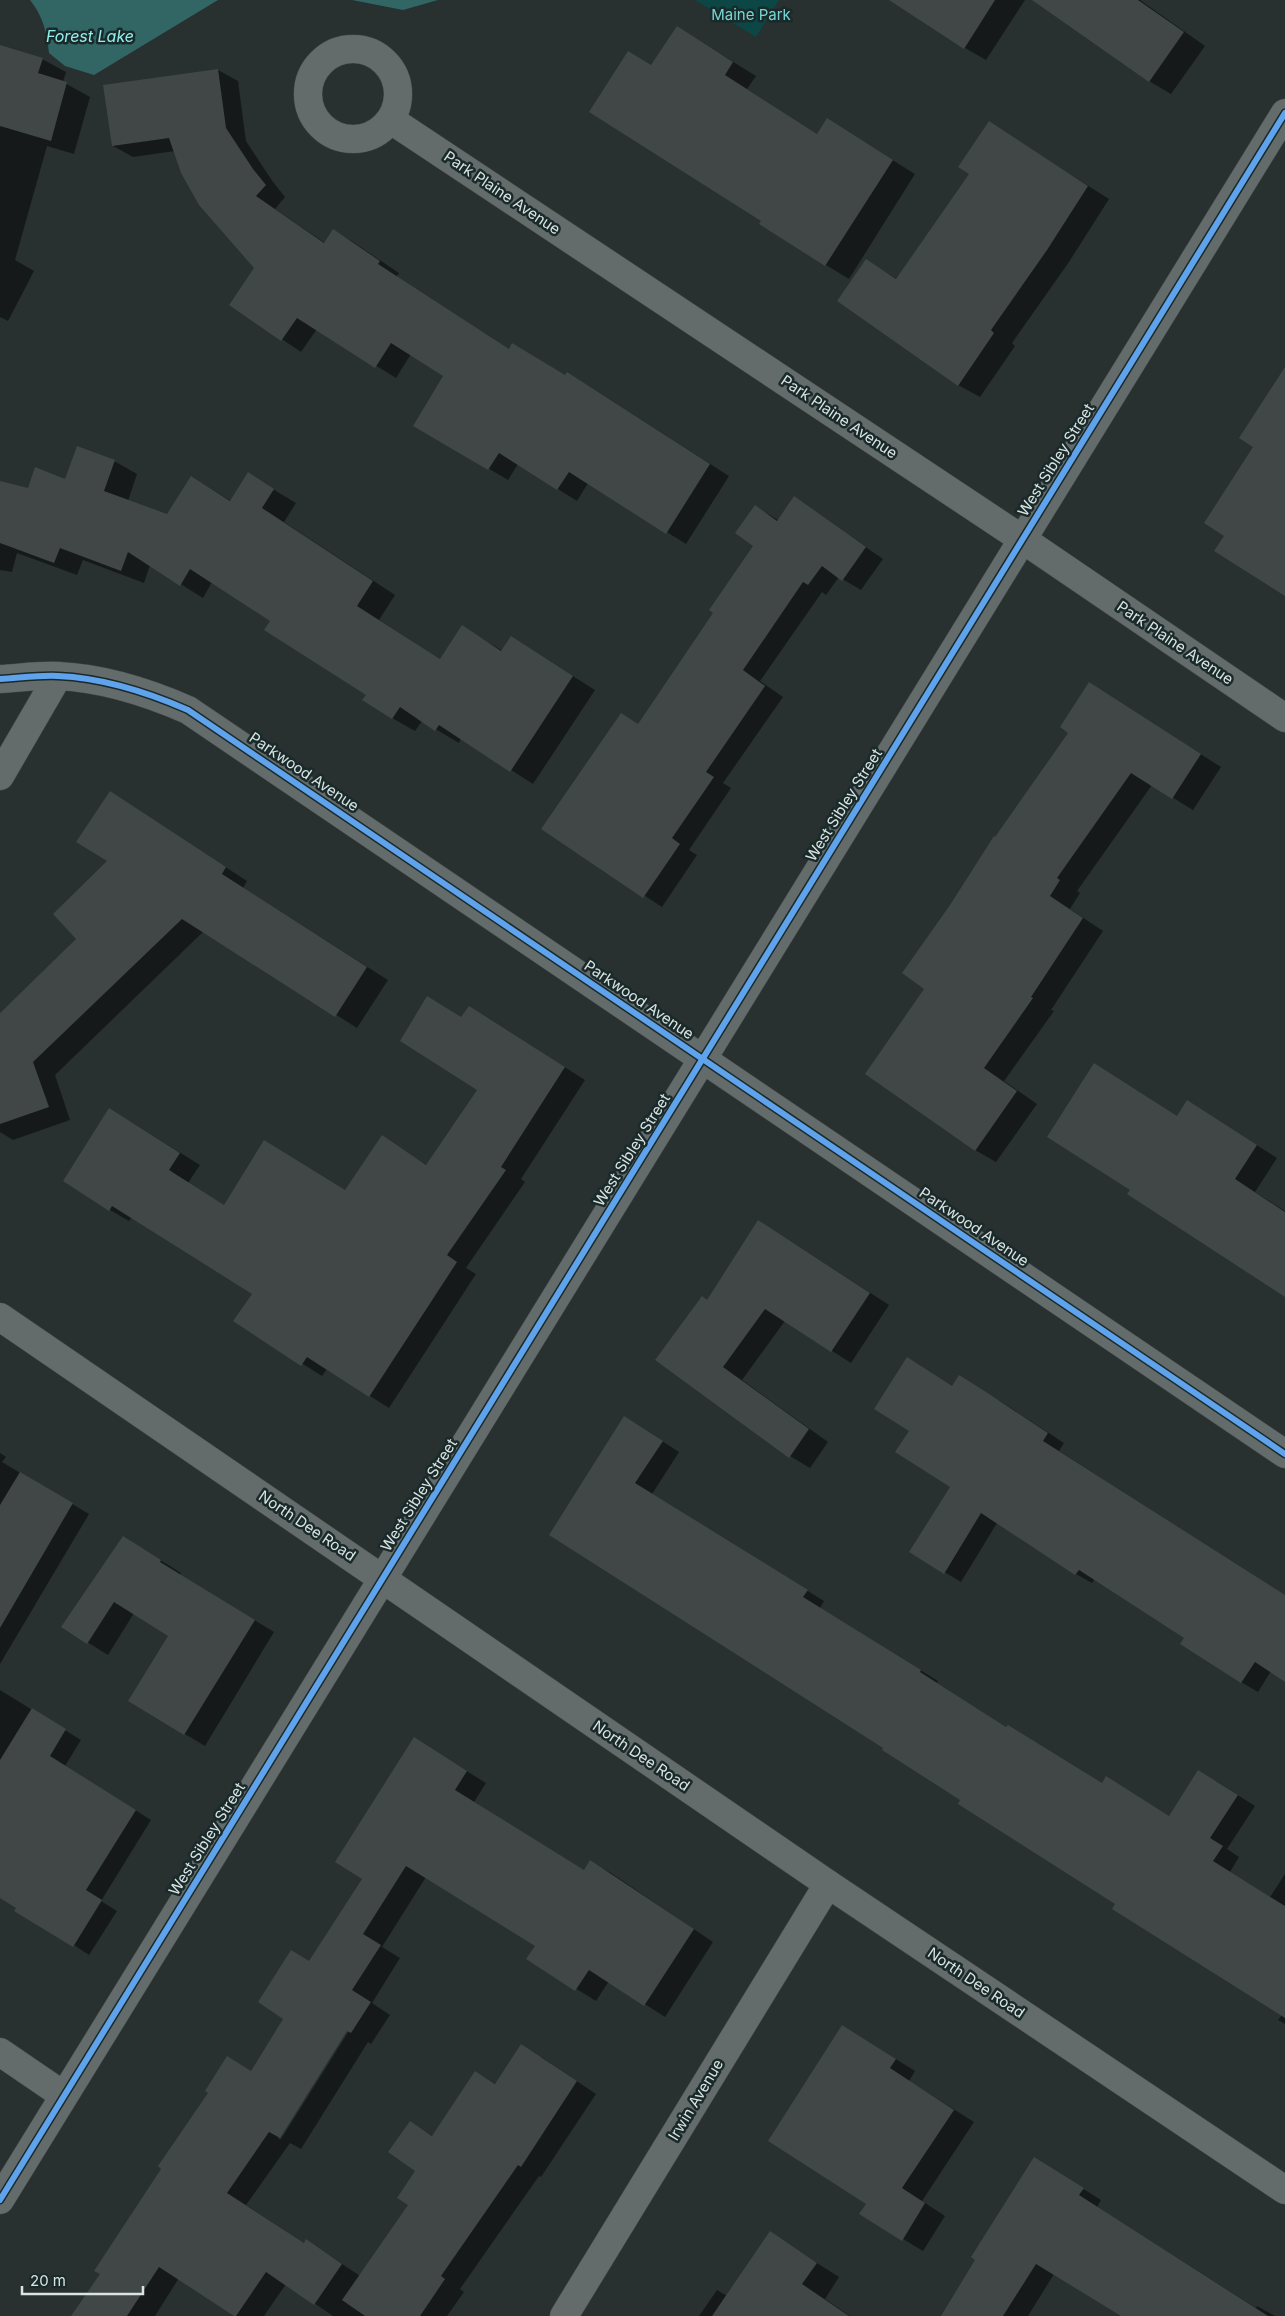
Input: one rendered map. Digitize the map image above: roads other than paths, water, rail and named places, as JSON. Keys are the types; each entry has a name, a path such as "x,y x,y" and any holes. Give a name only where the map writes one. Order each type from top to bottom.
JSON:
{"street":[{"name":"West Sibley Street","path":"0,2200 1285,113"},
{"name":"Park Plaine Avenue","path":"391,120 1022,539 1285,718"},
{"name":"Parkwood Avenue","path":"0,679 58,676 110,683 152,694 188,710 1285,1454"},
{"path":"0,776 58,676"},
{"name":"North Dee Road","path":"0,1317 828,1884 1285,2190"},
{"name":"Irwin Avenue","path":"564,2316 828,1884"},
{"path":"0,2052 63,2095"}],"water":[{"name":"Forest Lake","path":"30,0 218,0 94,75 65,66 49,53 44,25"},
{"path":"352,0 438,0 403,10"}],"park label":[{"name":"Maine Park","path":"751,15"}]}
